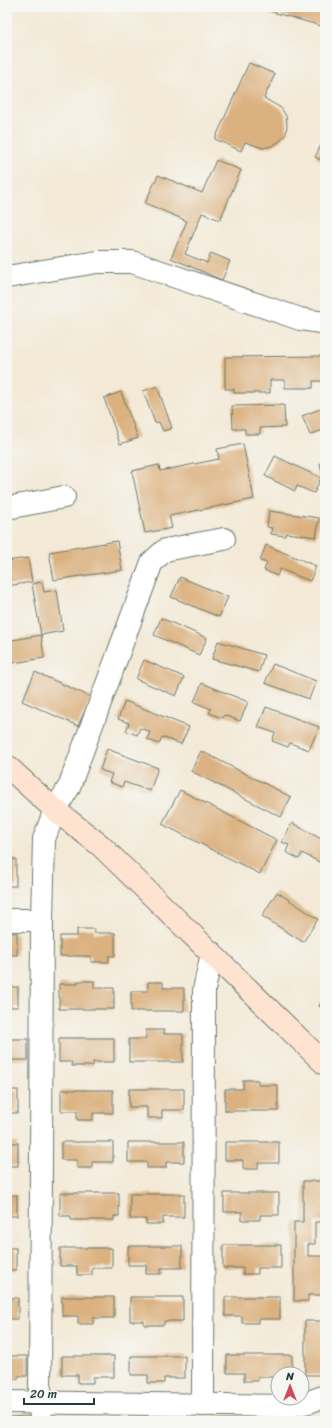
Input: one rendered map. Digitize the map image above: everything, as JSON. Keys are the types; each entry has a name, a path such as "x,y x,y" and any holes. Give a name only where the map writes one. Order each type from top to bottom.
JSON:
{"main road":[{"path":"7,766 55,810 100,846 325,1064"}],"street":[{"path":"7,277 97,262 132,262 300,320 325,323"},
{"path":"7,508 64,497"},
{"path":"40,1412 42,920 44,839 55,810 69,787 152,562 165,550 224,539"},
{"path":"7,920 42,920"},
{"path":"203,1405 204,990 212,953"},
{"path":"7,1402 40,1412 203,1405 290,1406 325,1396"}],"building":[{"path":"255,7 325,7 325,27"},
{"path":"249,63 275,74 264,98 281,108 286,116 287,125 286,134 280,141 272,146 263,148 245,142 241,151 215,139"},
{"path":"325,137 325,162 315,157"},
{"path":"216,160 241,170 220,220 202,213 185,254 207,263 211,253 230,261 222,280 171,258 187,221 145,203 158,175 202,193"},
{"path":"325,356 325,381 313,381 313,388 285,388 285,380 270,380 270,393 234,393 234,389 225,389 225,357"},
{"path":"157,386 172,428 163,431 159,422 155,423 143,391"},
{"path":"121,392 138,438 120,444 104,398"},
{"path":"284,405 285,427 260,428 260,434 245,434 245,429 233,429 232,406"},
{"path":"325,407 325,429 310,435 302,416"},
{"path":"243,444 254,499 169,516 172,528 145,533 132,471 159,465 160,471 219,459 217,449"},
{"path":"275,456 321,478 314,493 297,486 295,491 265,476"},
{"path":"325,462 325,484 324,484 320,463"},
{"path":"321,506 325,506 325,522 321,522"},
{"path":"269,511 319,518 316,537 286,533 285,536 271,534 272,528 267,527"},
{"path":"117,541 122,570 54,580 49,552"},
{"path":"266,545 316,566 310,581 280,569 277,576 264,570 267,563 260,561"},
{"path":"28,558 32,582 7,586 7,561"},
{"path":"180,577 228,597 219,617 171,597"},
{"path":"42,582 44,592 57,590 63,631 41,635 32,584"},
{"path":"161,618 207,638 199,655 154,635"},
{"path":"41,635 44,658 7,664 7,641"},
{"path":"218,641 264,655 259,672 212,659"},
{"path":"144,660 184,677 176,696 136,679"},
{"path":"273,664 316,681 309,699 265,683"},
{"path":"35,672 91,697 78,726 22,701"},
{"path":"202,683 248,702 240,721 224,715 222,718 209,713 211,709 194,702"},
{"path":"125,701 189,727 181,744 162,737 159,744 147,739 150,732 140,728 137,735 126,731 129,723 118,719"},
{"path":"266,707 319,727 309,750 290,743 288,747 272,741 275,733 258,727"},
{"path":"107,749 158,768 150,791 124,782 122,787 109,782 112,774 100,770"},
{"path":"201,751 291,797 281,817 191,771"},
{"path":"180,790 277,840 260,874 162,824"},
{"path":"292,823 325,841 325,865 302,853 299,859 286,852 289,845 282,842"},
{"path":"7,859 16,859 16,886 7,886"},
{"path":"277,892 318,919 303,942 262,916"},
{"path":"77,929 94,929 94,933 115,933 115,956 109,956 109,962 91,962 91,956 60,956 60,936 77,936"},
{"path":"7,933 17,933 17,955 7,955"},
{"path":"78,981 94,981 94,988 114,988 114,1009 59,1009 59,984 78,984"},
{"path":"148,982 163,982 163,988 184,988 184,1011 131,1011 131,991 148,991"},
{"path":"7,987 18,987 18,1007 7,1007"},
{"path":"325,995 325,1010 319,1006"},
{"path":"146,1030 164,1030 164,1034 183,1034 183,1062 129,1062 129,1039 146,1039"},
{"path":"59,1038 114,1038 114,1062 93,1062 93,1066 72,1066 72,1062 59,1062"},
{"path":"7,1039 28,1039 28,1060 7,1060"},
{"path":"243,1080 258,1080 258,1085 278,1085 278,1111 225,1111 225,1089 243,1089"},
{"path":"129,1089 184,1089 184,1110 162,1110 162,1118 147,1118 147,1107 129,1107"},
{"path":"7,1090 18,1090 18,1113 7,1113"},
{"path":"61,1090 113,1090 113,1113 93,1113 93,1120 77,1120 77,1111 61,1111"},
{"path":"61,1142 113,1142 113,1162 92,1162 92,1168 77,1168 77,1160 61,1160"},
{"path":"128,1142 184,1142 184,1162 166,1162 166,1168 147,1168 147,1162 128,1162"},
{"path":"225,1142 279,1142 279,1163 258,1163 258,1169 243,1169 243,1160 225,1160"},
{"path":"7,1143 18,1143 18,1166 7,1166"},
{"path":"303,1181 322,1181 322,1189 325,1189 325,1222 315,1222 315,1244 308,1244 308,1256 325,1256 325,1295 308,1295 308,1301 294,1301 294,1222 303,1222"},
{"path":"60,1193 119,1193 119,1216 114,1216 114,1220 71,1220 71,1216 60,1216"},
{"path":"224,1193 279,1193 279,1215 260,1215 260,1220 242,1220 242,1212 224,1212"},
{"path":"130,1194 184,1194 184,1217 163,1217 163,1224 146,1224 146,1219 130,1219"},
{"path":"7,1195 17,1195 17,1216 7,1216"},
{"path":"223,1245 281,1245 281,1268 258,1268 258,1274 243,1274 243,1268 223,1268"},
{"path":"128,1246 182,1246 182,1268 161,1268 161,1274 146,1274 146,1265 128,1265"},
{"path":"7,1248 16,1248 16,1270 7,1270"},
{"path":"60,1248 112,1248 112,1268 92,1268 92,1275 77,1275 77,1266 60,1266"},
{"path":"62,1297 114,1297 114,1318 93,1318 93,1324 78,1324 78,1316 62,1316"},
{"path":"130,1297 183,1297 183,1321 164,1321 164,1325 144,1325 144,1321 130,1321"},
{"path":"225,1297 280,1297 280,1319 258,1319 258,1323 242,1323 242,1316 225,1316"},
{"path":"7,1298 18,1298 18,1319 7,1319"},
{"path":"305,1321 323,1321 323,1327 325,1327 325,1375 310,1375 310,1366 305,1366"},
{"path":"227,1355 292,1355 292,1366 270,1366 270,1377 258,1377 258,1381 244,1381 244,1373 227,1373"},
{"path":"7,1356 27,1356 27,1376 18,1376 18,1379 7,1379"},
{"path":"62,1356 114,1356 114,1377 93,1377 93,1383 78,1383 78,1375 62,1375"},
{"path":"131,1356 185,1356 185,1378 164,1378 164,1383 148,1383 148,1375 131,1375"},
{"path":"28,1416 28,1421 7,1421 7,1417"},
{"path":"285,1418 285,1421 180,1421 180,1420"}]}
